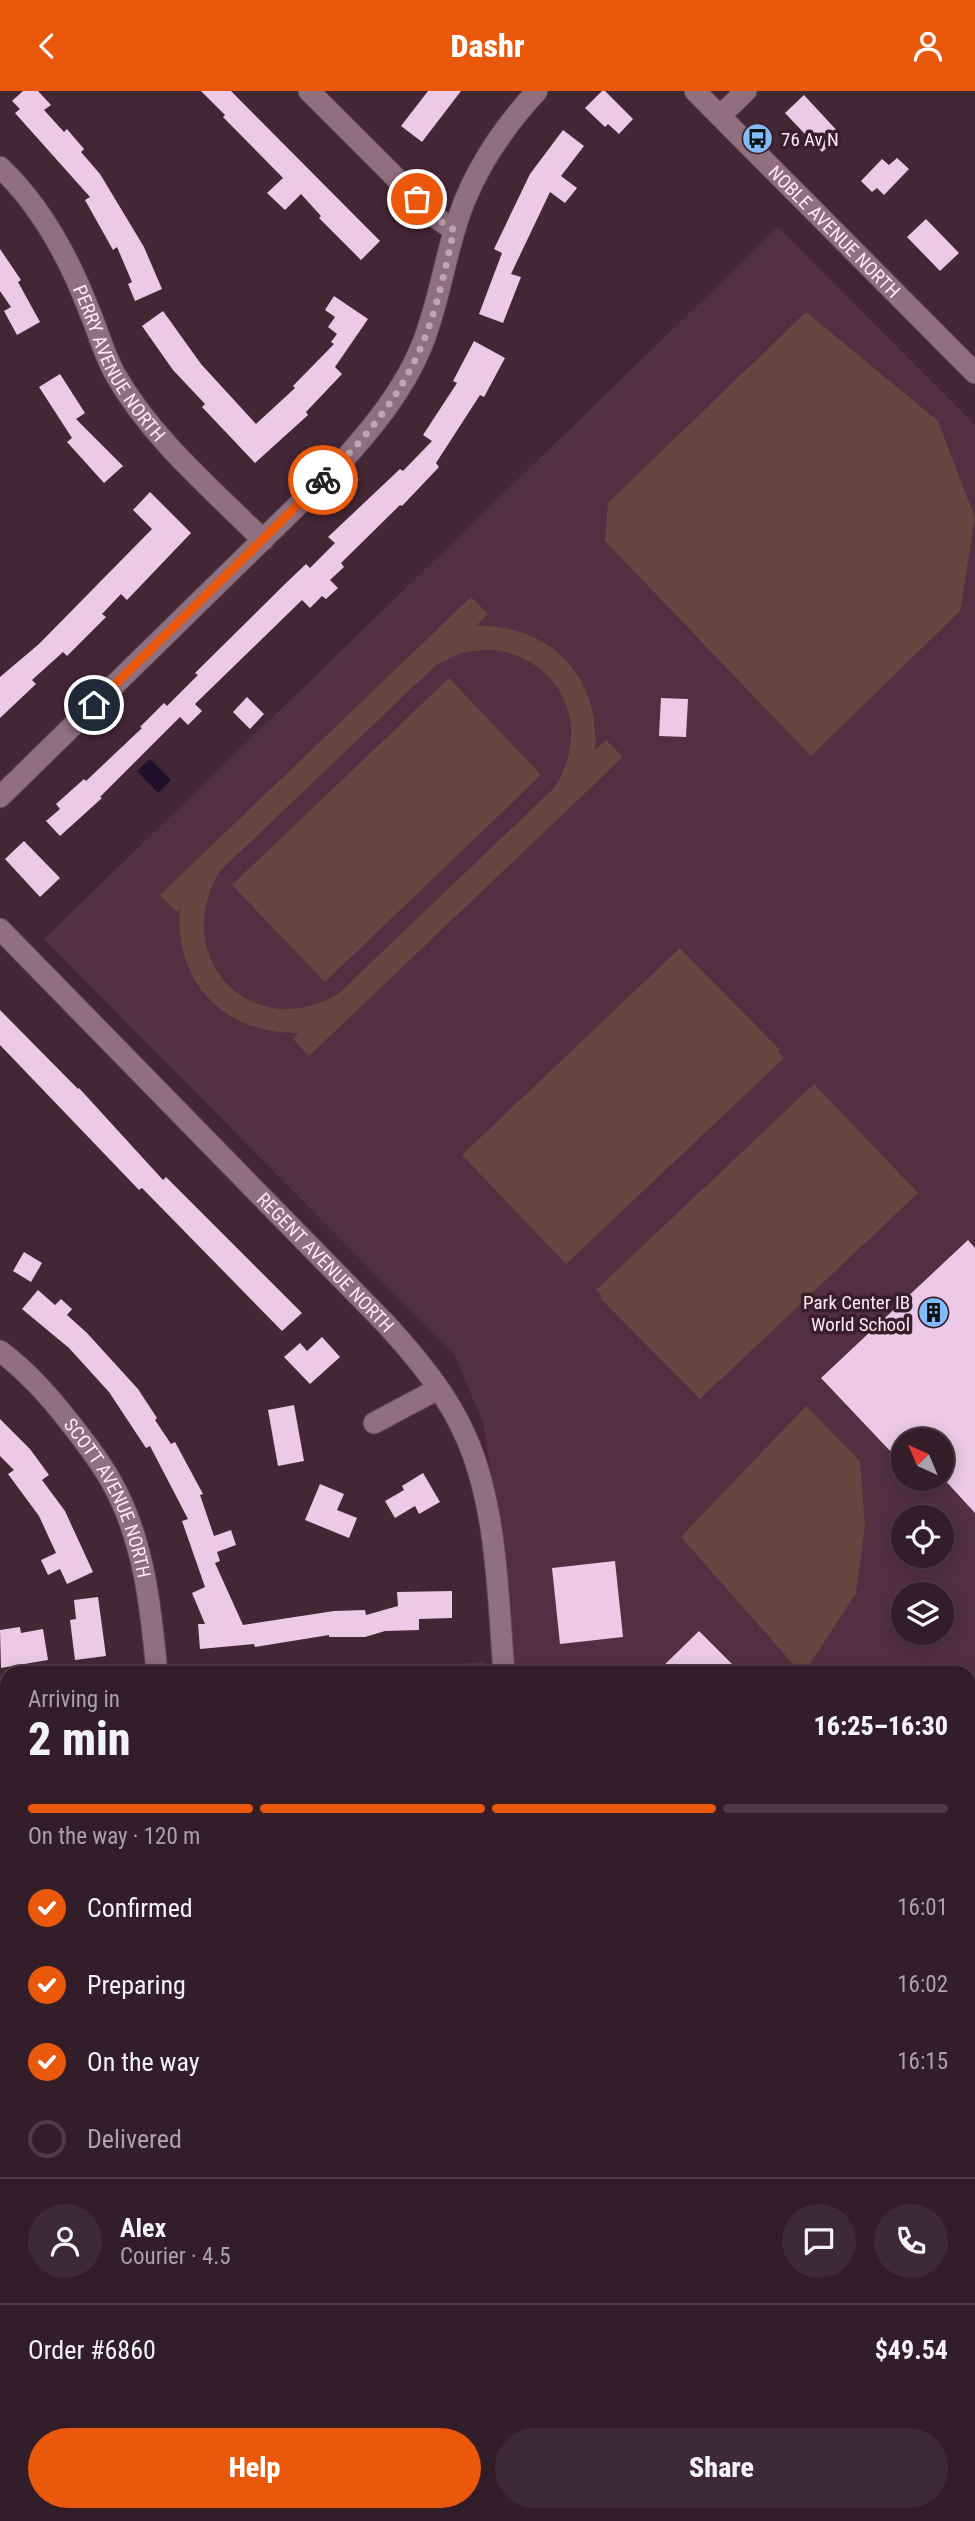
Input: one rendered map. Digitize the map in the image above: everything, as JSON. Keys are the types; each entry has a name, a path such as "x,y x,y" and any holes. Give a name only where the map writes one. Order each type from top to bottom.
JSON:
{"street":[{"path":"309,91 435,217 454,230"},
{"path":"0,797 341,463 377,422 414,362 429,327 454,230 469,189 490,150 537,91"},
{"name":"NOBLE AVENUE NORTH","path":"695,91 975,373"},
{"path":"720,116 746,91"},
{"name":"PERRY AVENUE NORTH","path":"0,167 29,198 58,244 89,309 113,371 137,409 168,446 263,540"},
{"name":"REGENT AVENUE NORTH","path":"0,929 386,1324 438,1389 466,1435 481,1478 494,1553 503,1666"},
{"name":"SCOTT AVENUE NORTH","path":"0,1351 34,1380 74,1428 111,1481 132,1530 143,1573 156,1666"},
{"path":"374,1423 438,1389"}],"shaded area":[{"path":"778,227 975,425 975,1666 512,1666 501,1544 483,1423 455,1355 44,939"},
{"path":"806,312 938,421 975,518 960,611 811,756 605,541 608,503"},
{"path":"471,597 488,614 476,626 503,628 527,634 565,659 579,678 589,699 594,723 595,750 606,740 623,757 309,1056 293,1039 298,1033 272,1031 248,1024 227,1014 209,999 195,981 186,960 180,936 180,909 177,912 160,895","holes":["488,649 513,654 535,665 552,680 563,698 570,719 571,742 566,765 554,788 338,994 306,1007 276,1008 249,1000 227,984 212,961 204,933 207,903 220,871 436,665 461,653"]},
{"path":"449,678 541,775 325,982 232,885"},
{"path":"150,759 171,780 158,793 137,771"},
{"path":"680,948 779,1049 784,1058 566,1264 462,1155"},
{"path":"814,1084 918,1193 700,1399 600,1298 602,1296 596,1290"},
{"path":"806,1406 860,1461 865,1526 856,1593 809,1666 795,1666 681,1537"},
{"path":"485,1661 485,1666 438,1666"}],"building":[{"path":"23,91 38,91 51,105 44,110 64,132 67,129 84,149 81,152 100,174 144,247 162,289 135,301 128,284 132,282 117,247 113,250 85,200 90,197 15,113 20,109 12,101"},
{"path":"201,91 231,91 380,241 361,260 319,218 321,216 301,194 285,210 267,193 283,178"},
{"path":"428,91 461,91 422,142 401,126"},
{"path":"602,91 633,119 619,134 608,124 605,127 585,108"},
{"path":"804,95 841,135 822,152 785,113"},
{"path":"563,130 584,146 561,176 577,188 565,203 550,192 511,274 521,277 503,323 479,314 502,253 494,249 530,174"},
{"path":"897,158 909,169 884,195 877,188 872,192 861,181 882,159 889,165"},
{"path":"926,219 959,253 940,271 907,237"},
{"path":"0,249 21,280 18,282 40,322 17,335 4,311 11,307 0,291"},
{"path":"334,296 368,319 335,367 342,374 306,412 308,415 255,463 202,407 205,404 173,370 142,326 163,311 201,364 256,424 295,388 293,386 334,344 331,342 337,334 328,327 335,317 325,310"},
{"path":"474,341 505,358 484,397 480,395 436,463 439,467 341,563 344,567 330,580 338,588 326,599 322,596 310,608 302,600 195,704 202,711 188,725 180,717 100,797 102,798 60,836 46,821 60,809 56,804 84,779 86,781 142,728 140,727 164,703 167,706 198,675 195,673 306,564 310,568 335,543 328,537 400,469 403,471 432,441 423,435 457,383 453,381"},
{"path":"60,374 85,413 76,419 123,466 104,483 67,442 72,438 39,387"},
{"path":"150,492 191,533 127,600 121,594 102,614 106,617 67,656 63,652 32,680 36,684 0,718 0,677 39,644 152,529 133,510"},
{"path":"247,697 264,714 250,729 233,712"},
{"path":"661,698 688,699 686,737 659,736"},
{"path":"24,841 60,878 40,897 5,859"},
{"path":"0,1010 79,1088 163,1180 166,1177 302,1313 282,1331 142,1188 139,1190 0,1045"},
{"name":"Park Center IB World School","path":"968,1240 975,1248 975,1513 954,1490 954,1428 891,1428 891,1452 821,1378"},
{"path":"24,1252 42,1263 31,1282 13,1271"},
{"path":"38,1290 55,1305 61,1299 72,1309 67,1315 138,1389 171,1444 175,1442 203,1494 200,1495 214,1536 231,1530 236,1545 217,1552 220,1561 215,1563 243,1625 334,1611 365,1610 366,1615 398,1606 397,1592 452,1591 452,1618 419,1619 419,1630 385,1631 365,1637 329,1635 255,1647 254,1644 200,1649 198,1624 205,1624 192,1593 205,1587 182,1521 188,1519 150,1446 146,1448 109,1392 69,1348 22,1309"},
{"path":"322,1337 340,1357 310,1384 284,1357 300,1343 307,1351"},
{"path":"294,1405 304,1461 278,1466 268,1410"},
{"path":"0,1419 30,1449 49,1475 42,1480 65,1511 93,1572 67,1584 60,1569 48,1575 41,1560 56,1553 39,1516 8,1474 14,1470 0,1456"},
{"path":"423,1473 440,1502 419,1514 415,1506 395,1518 385,1501 404,1490 402,1486"},
{"path":"320,1484 344,1494 337,1510 357,1518 349,1538 305,1520"},
{"path":"615,1561 623,1637 560,1644 552,1568"},
{"path":"98,1597 106,1656 75,1660 70,1620 76,1619 74,1600"},
{"path":"20,1627 21,1633 43,1629 48,1660 1,1666 0,1630"},
{"path":"699,1631 734,1666 663,1666"}],"way so far":[{"path":"323,480 377,422 414,362 429,327 454,230 435,217 417,199"}],"place":[{"name":"76 Av N","path":"758,139"},
{"name":"Park Center IB World School","path":"933,1313"}],"route":[{"path":"94,705 323,480"}]}
